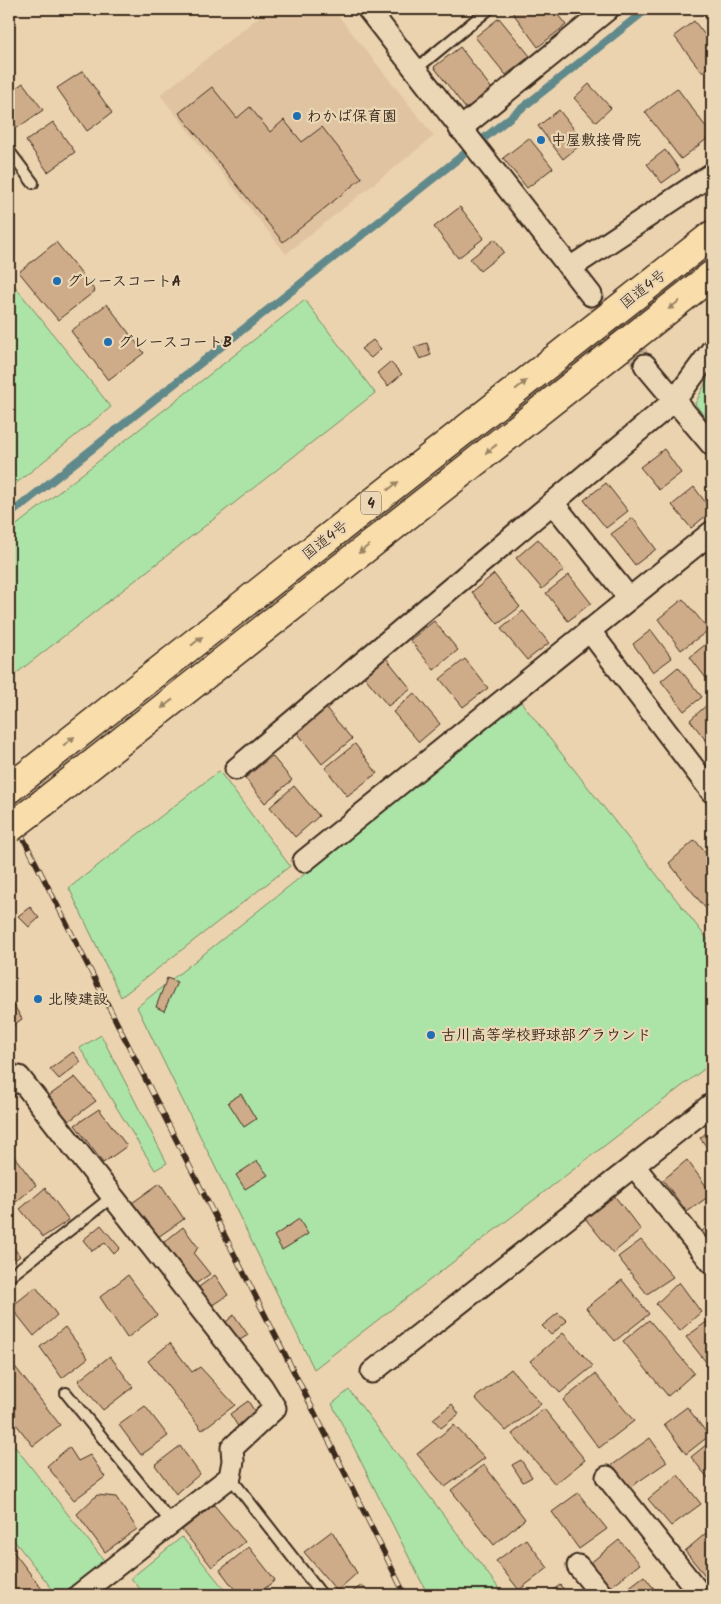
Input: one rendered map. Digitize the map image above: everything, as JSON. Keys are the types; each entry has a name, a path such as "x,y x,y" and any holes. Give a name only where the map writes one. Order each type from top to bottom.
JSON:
{"highway":[{"name":"国道4号","path":"9,789 712,235"},
{"name":"国道4号","path":"9,829 712,275"}],"street":[{"path":"368,9 591,295"},
{"path":"463,132 608,9"},
{"path":"570,268 712,174"},
{"path":"236,770 675,400 712,350"},
{"path":"645,365 712,445"},
{"path":"553,503 629,598"},
{"path":"304,861 712,532"},
{"path":"589,630 712,792"},
{"path":"12,1076 112,1197 262,1387 275,1408 232,1448 233,1461 230,1477 79,1595"},
{"path":"372,1372 712,1104"},
{"path":"634,1166 712,1264"},
{"path":"606,1476 701,1595"},
{"path":"578,1566 602,1595"}],"lane":[{"path":"416,69 489,9"},
{"path":"9,151 34,183"},
{"path":"9,1277 112,1197"},
{"path":"66,1393 171,1522"},
{"path":"230,1477 322,1595"}],"shaded area":[{"name":"わかば保育園","path":"269,9 333,9 434,136 286,254 160,95"}],"green space":[{"path":"9,279 111,407 9,489"},
{"path":"305,300 375,393 9,679 9,531"},
{"path":"712,370 712,426 695,404"},
{"name":"古川高等学校野球部グラウンド","path":"521,702 712,945 712,1063 314,1369 137,1007"},
{"path":"219,771 290,866 121,997 69,888"},
{"path":"101,1035 167,1163 155,1170 80,1048"},
{"path":"349,1390 504,1595 428,1595 332,1404"},
{"path":"9,1439 106,1563 66,1595 57,1595 9,1534"},
{"path":"182,1537 229,1595 145,1595 131,1578"}],"building":[{"path":"510,9 553,9 566,25 538,47"},
{"path":"699,9 712,9 712,26"},
{"path":"499,18 530,56 506,75 475,37"},
{"path":"694,21 712,44 712,64 702,72 674,36"},
{"path":"460,47 492,89 466,109 434,67"},
{"path":"83,71 112,113 87,131 57,88"},
{"path":"23,83 43,110 17,128 9,116 9,93"},
{"path":"589,84 611,108 596,122 574,98"},
{"path":"212,87 237,118 250,107 270,132 284,120 302,142 322,127 362,178 283,242 179,113"},
{"path":"677,88 712,135 681,159 645,112"},
{"path":"559,110 584,142 563,159 538,126"},
{"path":"53,122 75,152 48,172 26,141"},
{"path":"529,138 553,168 527,188 503,158"},
{"path":"665,150 680,170 662,183 647,164"},
{"path":"460,207 484,238 458,258 434,227"},
{"path":"495,239 504,252 480,271 470,259"},
{"name":"グレースコートA","path":"56,242 95,291 58,320 19,272"},
{"name":"グレースコートB","path":"107,304 144,353 108,380 71,331"},
{"path":"373,340 381,349 371,358 361,349"},
{"path":"427,343 431,355 420,359 414,347"},
{"path":"390,362 402,374 388,386 377,373"},
{"path":"664,449 681,473 659,490 640,467"},
{"path":"606,483 628,511 606,528 584,500"},
{"path":"694,487 712,511 691,528 672,505"},
{"path":"633,518 656,549 635,565 611,534"},
{"path":"538,539 564,570 542,589 516,558"},
{"path":"494,574 520,607 498,624 472,592"},
{"path":"569,575 591,603 568,621 546,593"},
{"path":"683,599 709,630 681,650 658,619"},
{"path":"523,611 549,643 527,660 501,629"},
{"path":"434,621 458,650 434,670 410,640"},
{"path":"651,630 672,658 653,672 633,644"},
{"path":"712,639 712,686 690,657"},
{"path":"386,658 411,689 388,706 364,676"},
{"path":"465,659 488,688 463,707 440,679"},
{"path":"678,667 702,697 684,711 661,681"},
{"path":"414,693 440,724 419,742 393,712"},
{"path":"709,703 712,708 711,747 690,720"},
{"path":"325,707 352,739 322,764 296,731"},
{"path":"355,744 377,773 347,796 325,768"},
{"path":"272,756 292,780 265,803 245,778"},
{"path":"294,786 319,816 295,837 270,807"},
{"path":"695,840 712,861 712,905 707,910 669,863"},
{"path":"30,907 39,918 29,927 18,916"},
{"path":"167,978 177,982 164,1011 156,1007"},
{"path":"9,997 22,1019 9,1028"},
{"path":"73,1052 81,1062 59,1079 50,1069"},
{"path":"75,1077 96,1101 69,1121 47,1097"},
{"path":"241,1094 256,1119 244,1127 228,1102"},
{"path":"99,1109 127,1146 103,1163 75,1125"},
{"path":"712,1128 712,1154 700,1138"},
{"path":"13,1155 36,1185 16,1202 9,1193 9,1158"},
{"path":"687,1160 712,1194 687,1212 663,1180"},
{"path":"257,1161 268,1175 245,1189 236,1175"},
{"path":"160,1183 184,1219 158,1237 132,1203"},
{"path":"45,1188 69,1220 43,1237 20,1209"},
{"path":"613,1194 641,1230 613,1253 584,1217"},
{"path":"299,1219 308,1234 282,1250 274,1236"},
{"path":"712,1223 712,1247 701,1232"},
{"path":"101,1225 120,1248 114,1254 105,1243 92,1251 83,1240"},
{"path":"183,1227 198,1247 194,1254 210,1274 191,1287 158,1247"},
{"path":"641,1240 673,1277 647,1294 618,1257"},
{"path":"9,1242 20,1256 9,1264"},
{"path":"128,1275 157,1315 127,1338 100,1297"},
{"path":"215,1275 228,1295 209,1307 195,1290"},
{"path":"622,1280 649,1314 615,1341 586,1308"},
{"path":"679,1282 701,1312 680,1331 656,1304"},
{"path":"36,1287 57,1315 34,1336 11,1307"},
{"path":"558,1313 567,1321 551,1335 542,1326"},
{"path":"234,1315 248,1335 235,1343 221,1326"},
{"path":"712,1318 712,1365 710,1367 686,1337"},
{"path":"649,1320 694,1373 668,1396 623,1341"},
{"path":"65,1327 88,1358 62,1378 40,1347"},
{"path":"563,1333 593,1366 560,1393 530,1361"},
{"path":"170,1343 192,1372 200,1367 235,1405 202,1430 148,1361"},
{"path":"110,1356 133,1387 103,1410 78,1381"},
{"path":"13,1364 60,1425 33,1446 9,1415 9,1367"},
{"path":"511,1369 541,1404 506,1431 475,1398"},
{"path":"595,1374 634,1421 599,1448 563,1400"},
{"path":"248,1401 257,1415 239,1428 230,1414"},
{"path":"452,1404 459,1414 441,1428 433,1419"},
{"path":"145,1406 168,1436 141,1455 119,1425"},
{"path":"687,1407 709,1436 686,1454 664,1424"},
{"path":"544,1409 585,1460 555,1484 512,1434"},
{"path":"454,1425 485,1458 445,1487 417,1454"},
{"path":"650,1438 667,1462 629,1488 611,1466"},
{"path":"712,1440 712,1483 691,1457"},
{"path":"180,1446 200,1474 176,1494 155,1465"},
{"path":"69,1447 78,1461 90,1455 105,1477 74,1500 47,1466"},
{"path":"521,1460 532,1477 523,1482 512,1465"},
{"path":"484,1465 525,1519 494,1545 451,1490"},
{"path":"678,1475 701,1504 671,1526 648,1499"},
{"path":"578,1493 607,1529 579,1549 552,1512"},
{"path":"97,1495 116,1497 137,1529 105,1552 77,1514"},
{"path":"214,1505 245,1542 212,1567 182,1530"},
{"path":"712,1528 712,1574 707,1578 685,1551"},
{"path":"332,1531 357,1573 337,1591 304,1552"},
{"path":"526,1539 548,1568 519,1590 496,1561"},
{"path":"619,1540 640,1564 609,1588 589,1564"},
{"path":"9,1546 45,1593 42,1595 9,1595"},
{"path":"249,1547 275,1580 257,1595 239,1595 220,1570"},
{"path":"644,1576 659,1595 619,1595"},
{"path":"362,1585 370,1595 348,1595"},
{"path":"560,1585 569,1595 546,1595"}],"waterway":[{"path":"9,515 647,9"}],"tunnel":[{"path":"591,295 645,365"}],"railway":[{"path":"9,810 405,1595"}],"place":[{"name":"わかば保育園","path":"297,116"},
{"name":"中屋敷接骨院","path":"541,140"},
{"name":"グレースコートA","path":"57,281"},
{"name":"グレースコートB","path":"108,342"},
{"name":"北陵建設","path":"38,999"},
{"name":"古川高等学校野球部グラウンド","path":"431,1035"}]}
